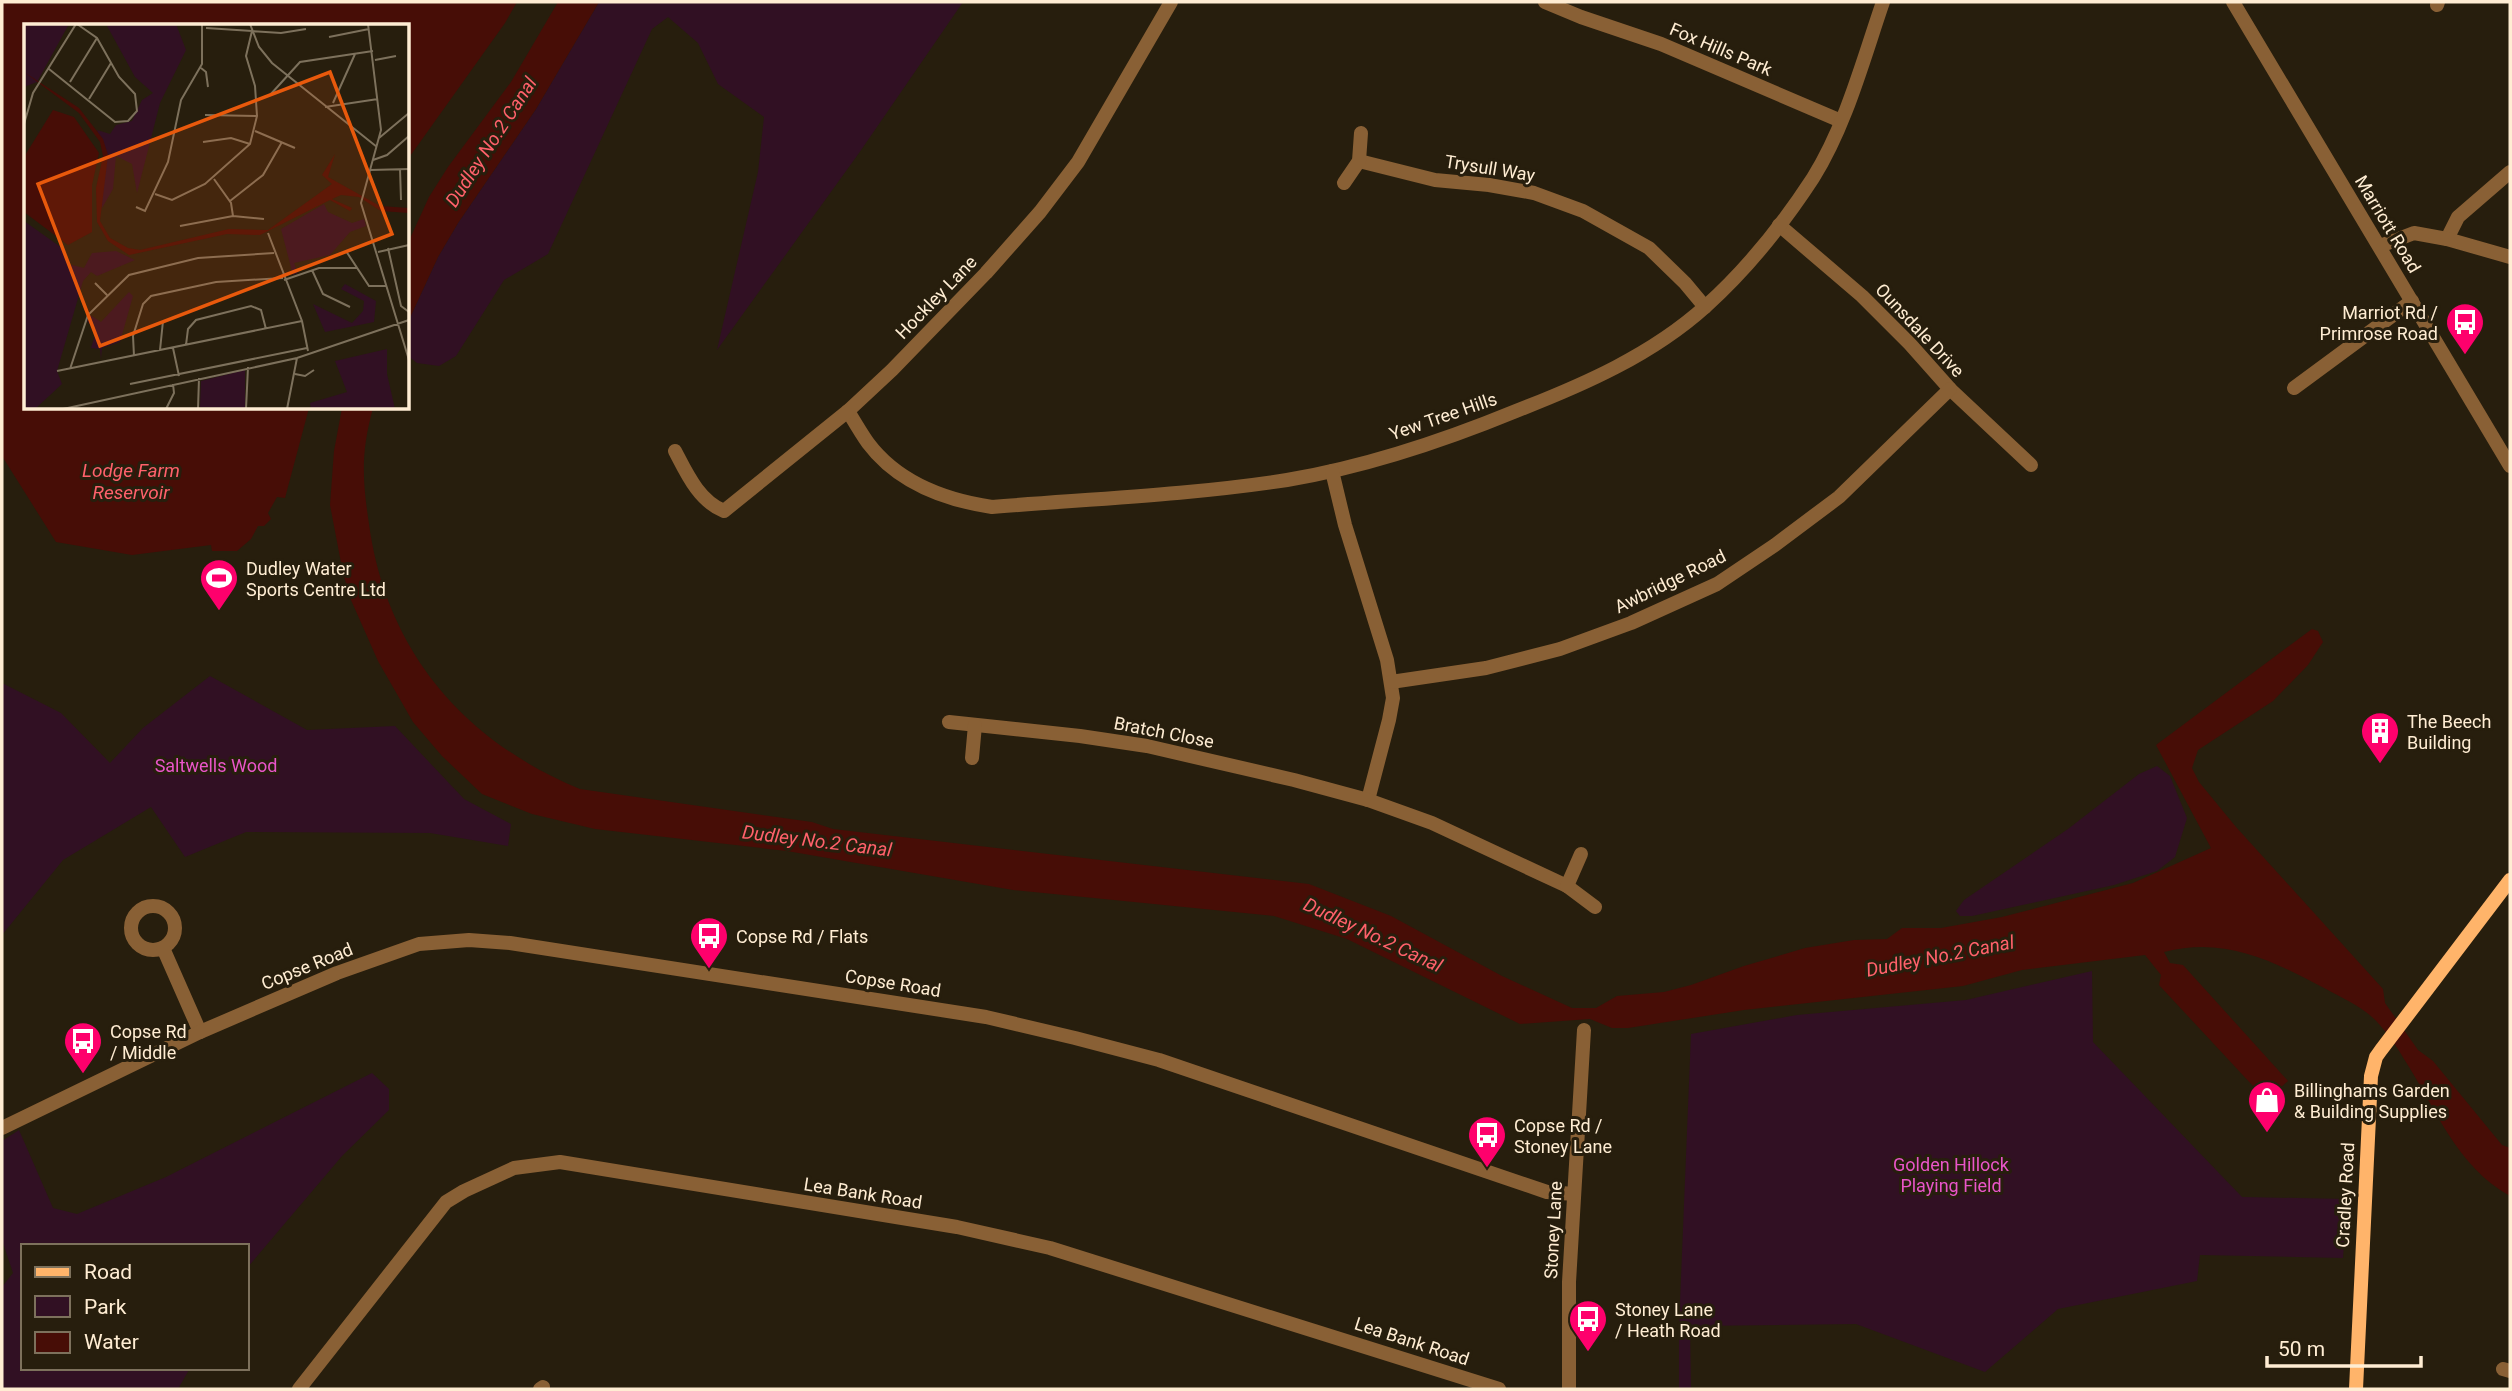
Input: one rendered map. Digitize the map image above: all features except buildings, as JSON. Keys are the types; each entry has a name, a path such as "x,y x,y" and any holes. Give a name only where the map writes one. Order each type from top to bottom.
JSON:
{"main road":[{"name":"Cradley Road","path":"2356,1389 2371,1076 2376,1057 2510,880"}],"street":[{"name":"Hockley Lane","path":"675,452 700,493 713,507 724,511 848,411 948,313 1040,212 1078,162 1171,2"},
{"name":"Fox Hills Park","path":"1545,2 1661,44 1841,121"},
{"name":"Yew Tree Hills","path":"848,411 869,445 909,482 961,502 992,507 1206,490 1332,471 1437,441 1558,395 1647,350 1705,307 1745,267 1814,177 1841,121 1883,2"},
{"name":"Marriott Road","path":"2233,2 2510,466"},
{"path":"1344,183 1359,161 1361,133"},
{"name":"Trysull Way","path":"1359,161 1435,180 1534,193 1583,211 1648,248 1685,283 1705,307"},
{"path":"2447,239 2458,217 2510,172"},
{"name":"Ounsdale Drive","path":"1779,225 1862,296 1950,389 2031,465"},
{"path":"2380,246 2414,233 2447,239 2510,257"},
{"path":"2294,388 2412,301"},
{"name":"Awbridge Road","path":"1391,682 1486,668 1560,649 1631,623 1717,584 1839,497 1950,389"},
{"path":"1332,471 1345,525 1387,660 1393,698 1368,800"},
{"name":"Bratch Close","path":"948,722 1147,746 1294,779 1368,800 1432,823 1567,886 1595,907"},
{"path":"972,758 975,725"},
{"path":"1567,886 1581,854"},
{"name":"Copse Road","path":"2,1128 200,1032 337,973 419,944 469,940 510,943 986,1017 1159,1060 1546,1192 1574,1194"},
{"path":"163,948 200,1032"},
{"name":"Stoney Lane","path":"1569,1389 1569,1282 1584,1030"},
{"name":"Lea Bank Road","path":"299,1389 446,1202 514,1168 560,1162 957,1227 1050,1248 1499,1389"}],"green space":[{"path":"599,2 963,2 859,153 717,350 758,172 764,117 718,84 698,43 668,17 652,29 548,254 504,280 456,356 439,366 417,363 410,358 410,318 438,257 536,109"},
{"name":"Saltwells Wood","path":"210,676 307,730 395,726 464,799 511,824 508,846 430,833 246,832 185,857 151,807 63,860 2,935 2,683 61,713 110,763 143,728"},
{"path":"2157,766 2170,776 2187,818 2175,857 2157,871 2114,885 1972,916 1960,916 1956,911 1964,900 2068,829 2139,774"},
{"name":"Golden Hillock Playing Field","path":"2092,971 2093,1042 2242,1197 2347,1199 2343,1258 2200,1255 2197,1281 2058,1309 1985,1372 1856,1324 1690,1326 1691,1389 1679,1389 1679,1326 1691,1034 1797,1015 1966,1000"},
{"path":"372,1073 389,1089 389,1110 342,1156 248,1267 248,1244 21,1244 21,1370 189,1370 178,1389 2,1389 2,1287 13,1273 2,1240 2,1141 19,1130 53,1208 77,1214 166,1177"}],"water":[{"name":"Lodge Farm Reservoir","path":"2,2 517,2 505,23 410,156 410,24 24,24 24,410 308,410 285,498 277,497 268,513 271,519 264,526 258,526 251,539 237,551 212,551 211,545 132,555 56,542 2,456"},
{"name":"Dudley No.2 Canal","path":"558,2 599,2 536,109 458,223 438,257 410,318 410,239 429,197 448,167 511,82"},
{"name":"Dudley No.2 Canal","path":"342,410 373,410 366,438 364,465 369,524 378,570 393,612 412,651 437,686 466,717 500,745 538,769 580,789 812,822 833,829 1309,884 1391,916 1502,976 1572,1008 1596,1008 1617,996 1664,992 1805,948 1854,940 1887,939 1902,928 1941,928 2002,917 2133,883 2211,848 2156,745 2312,629 2318,631 2323,642 2308,665 2273,701 2198,750 2192,768 2199,782 2236,827 2383,989 2385,1003 2418,1050 2433,1061 2502,1145 2510,1148 2510,1196 2491,1184 2461,1152 2397,1048 2372,1017 2349,1001 2287,969 2228,949 2186,948 2164,952 2170,963 2183,965 2288,1081 2266,1100 2159,985 2161,975 2145,955 2022,970 1963,986 1744,1010 1628,1028 1612,1028 1590,1019 1520,1024 1347,939 1274,916 1013,890 787,851 595,829 532,814 482,794 442,756 413,722 378,661 351,600 343,573 330,505 334,451"}],"place":[{"name":"Marriot Rd / Primrose Road","path":"2465,356"},
{"name":"Dudley Water Sports Centre Ltd","path":"219,612"},
{"name":"The Beech Building","path":"2380,765"},
{"name":"Copse Rd / Flats","path":"709,970"},
{"name":"Copse Rd / Middle","path":"83,1075"},
{"name":"Billinghams Garden & Building Supplies","path":"2267,1134"},
{"name":"Copse Rd / Stoney Lane","path":"1487,1169"},
{"name":"Stoney Lane / Heath Road","path":"1588,1353"}]}
